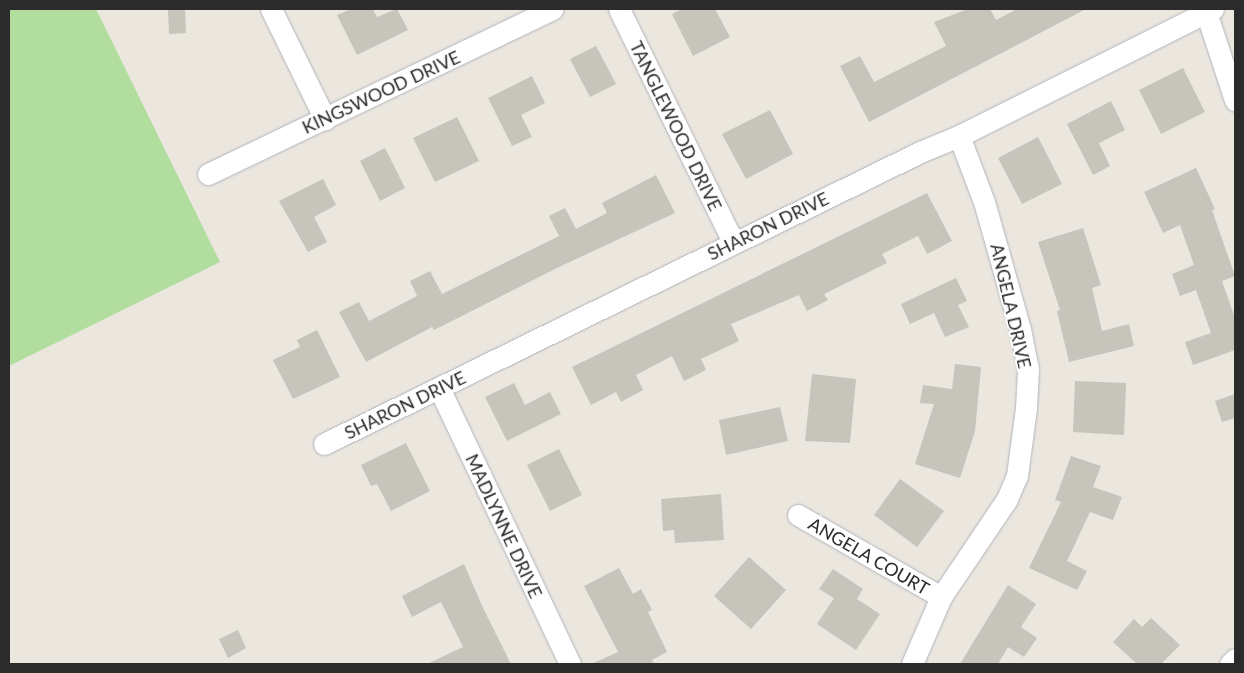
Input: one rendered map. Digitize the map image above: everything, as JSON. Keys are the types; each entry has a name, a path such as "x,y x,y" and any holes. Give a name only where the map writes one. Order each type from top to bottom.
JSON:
{"street":[{"path":"271,9 325,119"},
{"name":"KINGSWOOD DRIVE","path":"208,174 554,9"},
{"name":"TANGLEWOOD DRIVE","path":"619,9 733,242"},
{"path":"1209,11 1235,100"},
{"name":"SHARON DRIVE","path":"324,444 733,242 959,136 1209,11"},
{"name":"ANGELA DRIVE","path":"912,664 941,597 1007,499 1017,476 1028,369 1005,268 984,202 959,136"},
{"name":"MADLYNNE DRIVE","path":"439,388 570,664"},
{"name":"ANGELA COURT","path":"798,515 941,597"},
{"path":"1230,664 1235,659"}],"green space":[{"path":"9,9 96,9 220,262 9,366"}],"building":[{"path":"351,9 373,9 377,17 397,9 408,30 357,55 337,15"},
{"path":"682,9 715,9 730,37 693,56 672,14"},
{"path":"968,9 990,9 996,20 1017,9 1086,9 869,122 840,66 860,56 874,82 946,46 934,22"},
{"path":"168,10 185,10 186,33 169,34"},
{"path":"596,46 616,84 590,97 570,59"},
{"path":"1183,68 1205,112 1161,134 1139,90"},
{"path":"532,76 545,103 521,115 532,137 512,146 488,98"},
{"path":"1111,101 1125,130 1099,143 1110,166 1093,175 1067,124"},
{"path":"770,110 793,154 746,179 722,134"},
{"path":"457,117 479,161 435,182 413,138"},
{"path":"1038,137 1062,184 1022,204 998,158"},
{"path":"385,148 405,188 380,201 360,161"},
{"path":"1196,168 1215,209 1212,210 1235,276 1222,281 1235,318 1235,350 1193,365 1185,342 1211,333 1196,290 1180,296 1172,274 1194,265 1180,225 1163,233 1144,192"},
{"path":"656,175 675,213 559,267 434,330 432,327 366,362 339,312 359,302 369,321 417,296 410,281 430,271 442,294 559,236 549,216 565,208 576,229 607,213 602,203"},
{"path":"323,179 336,205 314,217 327,242 308,252 279,201"},
{"path":"927,193 952,241 927,254 918,236 882,254 887,263 824,294 828,300 807,311 799,295 731,324 739,341 701,359 706,370 684,381 672,356 636,375 643,390 621,402 616,392 591,405 572,367"},
{"path":"1083,228 1101,285 1092,288 1102,331 1129,324 1134,346 1069,362 1057,311 1060,310 1038,242"},
{"path":"956,278 967,301 958,305 969,327 945,337 934,313 910,324 901,304"},
{"path":"317,330 340,377 293,399 273,360 300,347 297,340"},
{"path":"955,364 981,367 975,431 960,478 915,464 934,404 920,403 923,385 952,389"},
{"path":"812,374 856,379 850,443 805,441"},
{"path":"1075,381 1126,383 1124,435 1073,432"},
{"path":"514,383 525,405 550,392 561,414 507,441 485,397"},
{"path":"1235,394 1235,418 1222,422 1215,401"},
{"path":"780,407 788,441 726,455 719,420"},
{"path":"406,443 430,491 391,511 377,484 371,486 361,465"},
{"path":"559,449 582,495 550,511 527,465"},
{"path":"1071,456 1101,466 1093,487 1122,497 1113,520 1090,512 1067,561 1087,571 1077,590 1029,568 1061,502 1055,500"},
{"path":"900,479 944,511 917,547 874,515"},
{"path":"721,494 724,540 675,543 674,530 663,531 661,499"},
{"path":"749,557 786,590 751,629 714,596"},
{"path":"464,564 483,608 511,664 427,664 463,647 441,602 412,617 402,596"},
{"path":"619,568 633,594 641,589 652,610 648,612 667,652 652,660 654,664 591,664 618,652 584,586"},
{"path":"833,569 863,589 857,599 880,614 856,650 817,624 834,598 819,589"},
{"path":"1008,585 1036,604 1021,627 1037,638 1024,657 1008,647 998,664 960,664"},
{"path":"1151,618 1180,645 1161,664 1137,664 1113,642 1134,619 1142,627"},
{"path":"238,630 246,648 228,658 219,639"}]}
